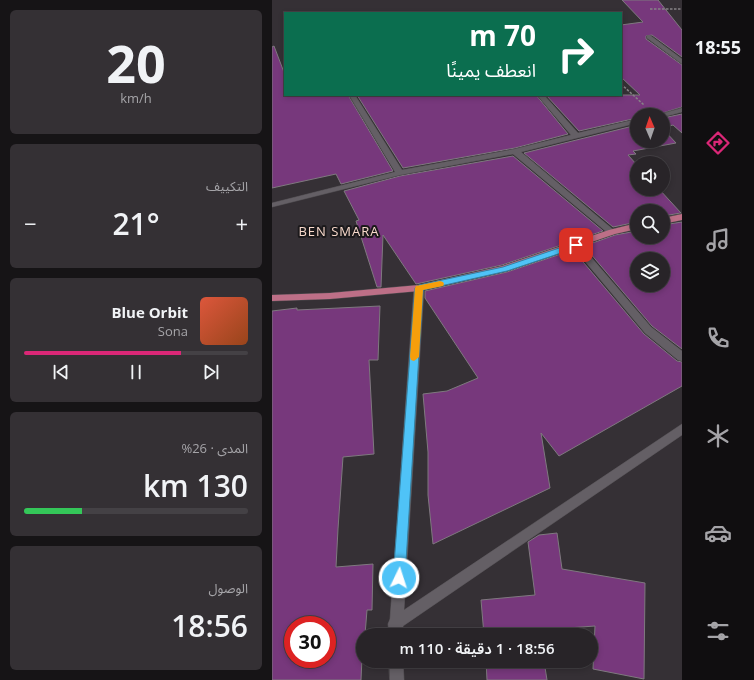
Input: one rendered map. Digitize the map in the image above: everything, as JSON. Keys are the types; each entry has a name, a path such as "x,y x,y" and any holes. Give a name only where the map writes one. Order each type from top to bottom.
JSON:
{"main road":[{"path":"670,220 682,217"},
{"path":"272,298 330,296 419,288 504,269 612,232 630,228"}],"street":[{"path":"650,37 682,62"},
{"path":"353,96 400,173"},
{"path":"541,96 575,135"},
{"path":"670,113 682,110"},
{"path":"272,205 400,173 515,151 630,123"},
{"path":"515,151 612,232"},
{"path":"576,245 648,330 682,357"},
{"path":"396,628 419,288"},
{"path":"399,628 682,429"},
{"path":"396,668 397,680"}],"path":[{"path":"650,10 682,9"},
{"path":"622,85 644,105"}],"building":[{"path":"622,0 658,0 682,30 682,57 652,35 646,36 646,39 682,65 682,107 670,111 670,108 630,108 630,120 579,131 547,96 640,95 622,78 622,25 643,22"},
{"path":"274,46 284,72 284,96 349,96 393,171 341,184 336,174 272,188 272,47"},
{"path":"358,96 537,96 568,134 515,148 403,168"},
{"path":"682,114 682,133 673,125 670,126 670,117"},
{"path":"630,127 630,148 649,148 633,151 636,154 628,155 630,157 630,196 665,196 681,213 670,215 670,204 630,204 630,223 613,227 524,153"},
{"path":"670,137 676,143 670,144"},
{"path":"513,156 603,231 502,265 416,284 383,235 381,287 377,287 356,221 359,220 344,191 400,176"},
{"path":"682,222 682,349 652,326 584,246 615,235 630,232 630,244 670,244 670,224"},
{"path":"573,250 644,334 677,361 682,362 682,386 559,456 541,433 550,488 433,544 428,495 428,452 423,394 447,391 478,378 425,298 425,291 507,272"},
{"path":"380,306 378,360 369,360 374,454 343,457 336,567 373,564 372,610 367,610 366,628 356,628 356,668 362,668 361,680 272,680 272,311 297,308 297,310"},
{"path":"557,533 562,569 645,583 644,679 593,669 598,668 598,628 595,628 595,626 568,628 483,628 481,600 535,595 528,542 539,535"},
{"path":"486,668 545,668 547,680 487,680"}],"slow traffic":[{"path":"414,357 419,288 440,284"}],"district":[{"name":"BEN SMARA","path":"339,231"}],"route":[{"path":"399,578 419,288 504,269 576,245"}]}
